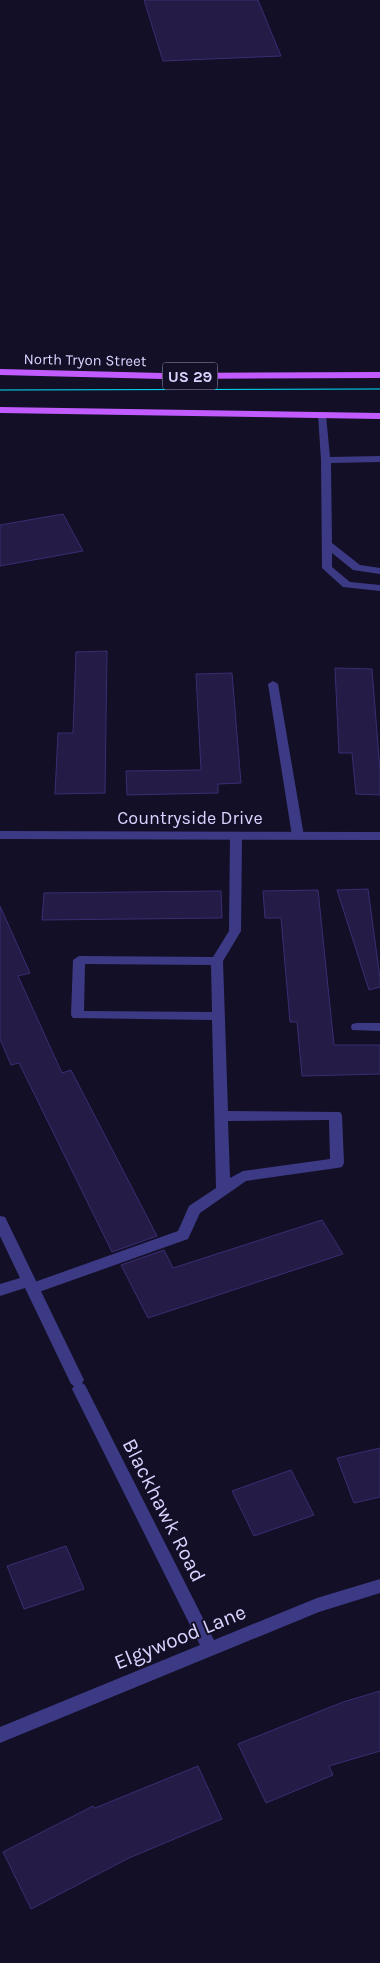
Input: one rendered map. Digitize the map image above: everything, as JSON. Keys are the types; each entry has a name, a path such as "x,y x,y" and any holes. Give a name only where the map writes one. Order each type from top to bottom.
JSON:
{"main road":[{"name":"North Tryon Street","path":"0,372 163,376 380,375"},
{"name":"US 29","path":"0,410 380,416"}],"street":[{"path":"322,415 326,460 327,568 348,584 380,588"},
{"path":"326,460 380,459"},
{"path":"327,544 357,568 380,571"},
{"path":"273,684 298,836"},
{"name":"Countryside Drive","path":"0,835 380,836"},
{"path":"224,1191 218,961 234,931 238,880 236,836"},
{"path":"218,961 79,960 77,1015 219,1016"},
{"path":"356,1027 380,1027"},
{"path":"0,1290 32,1285 183,1235 194,1210 243,1176 337,1163 336,1116 221,1116"},
{"name":"Blackhawk Road","path":"0,1221 78,1384 210,1650"},
{"name":"Elgywood Lane","path":"0,1735 317,1605 380,1586"}],"building":[{"path":"144,0 258,0 281,56 163,61"},
{"path":"63,514 83,551 0,566 0,525"},
{"path":"107,651 105,793 55,794 58,733 73,733 76,652"},
{"path":"335,668 372,669 380,771 380,795 356,794 352,753 339,753"},
{"path":"232,673 241,783 218,784 218,793 127,795 126,771 201,770 196,674"},
{"path":"368,889 380,978 380,987 369,990 337,890"},
{"path":"318,890 334,1045 380,1045 380,1074 302,1076 297,1022 290,1022 281,918 265,918 263,891"},
{"path":"221,891 222,918 42,920 44,893"},
{"path":"0,906 30,973 18,976 62,1073 71,1070 157,1236 112,1252 19,1063 11,1065 0,1039"},
{"path":"322,1220 343,1254 148,1318 121,1265 164,1250 173,1268"},
{"path":"380,1448 380,1497 354,1503 337,1458"},
{"path":"291,1470 314,1515 254,1536 232,1491"},
{"path":"66,1546 84,1589 24,1609 7,1566"},
{"path":"380,1691 380,1751 329,1766 333,1775 266,1803 238,1744 343,1702"},
{"path":"198,1766 222,1819 129,1858 31,1909 3,1852 93,1806 95,1808"}],"tram line":[{"path":"0,390 380,389"}]}
